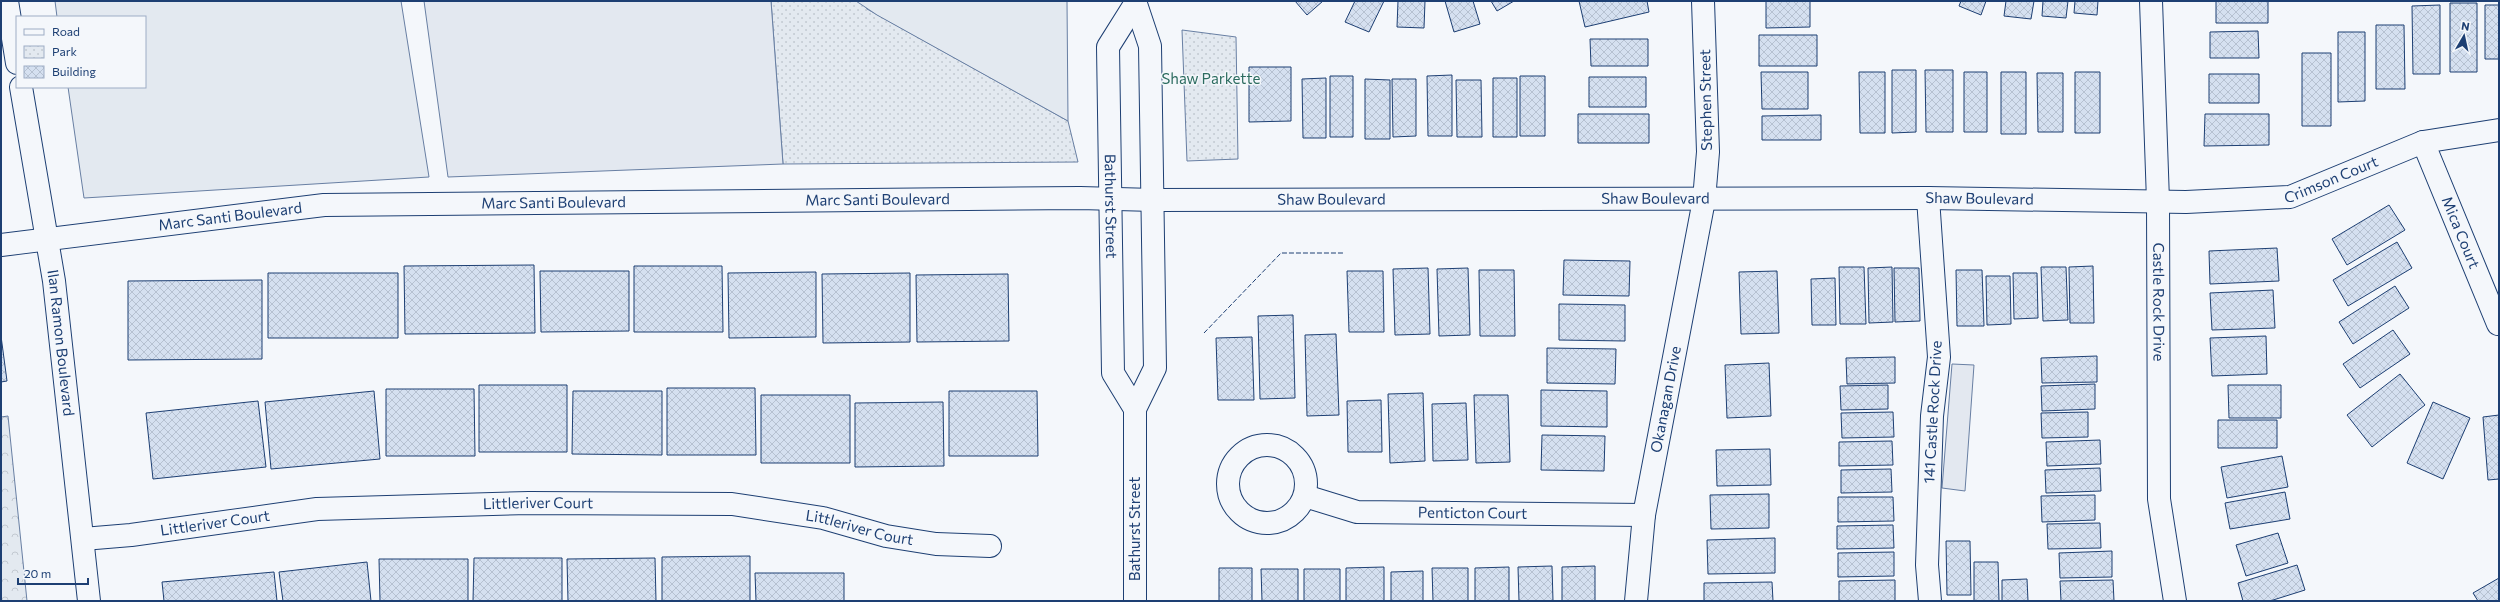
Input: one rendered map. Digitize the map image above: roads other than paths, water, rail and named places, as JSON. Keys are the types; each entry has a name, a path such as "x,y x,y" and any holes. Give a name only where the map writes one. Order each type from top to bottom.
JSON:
{"street":[{"path":"7,1 16,56"},
{"name":"Stephen Street","path":"1703,1 1708,152 1704,200"},
{"name":"Castle Rock Drive","path":"2151,1 2158,202 2159,499 2175,601"},
{"name":"Bathurst Street","path":"1135,3 1108,47 1112,373 1135,409"},
{"name":"Bathurst Street","path":"1135,3 1150,46 1154,200 1155,368 1135,409 1135,601"},
{"name":"Ilan Ramon Boulevard","path":"21,88 40,203 49,240 84,539 89,601"},
{"name":"Crimson Court","path":"2158,202 2290,197 2424,142 2499,130"},
{"name":"Mica Court","path":"2424,142 2498,324"},
{"name":"Shaw Boulevard","path":"1154,200 1704,200 1928,198 2158,202"},
{"name":"141 Castle Rock Drive","path":"1928,198 1939,357 1932,416 1930,463 1927,564 1930,601"},
{"name":"Marc Santi Boulevard","path":"1,245 324,205 1109,199 1154,200"},
{"name":"Okanagan Drive","path":"1636,601 1644,515 1704,200"},
{"name":"Penticton Court","path":"1305,496 1357,512 1644,515"},
{"name":"Littleriver Court","path":"84,539 130,535 317,509 529,503 732,504 824,518 886,536 936,544 990,546"}],"park label":[{"name":"Shaw Parkette","path":"1211,79"}]}
